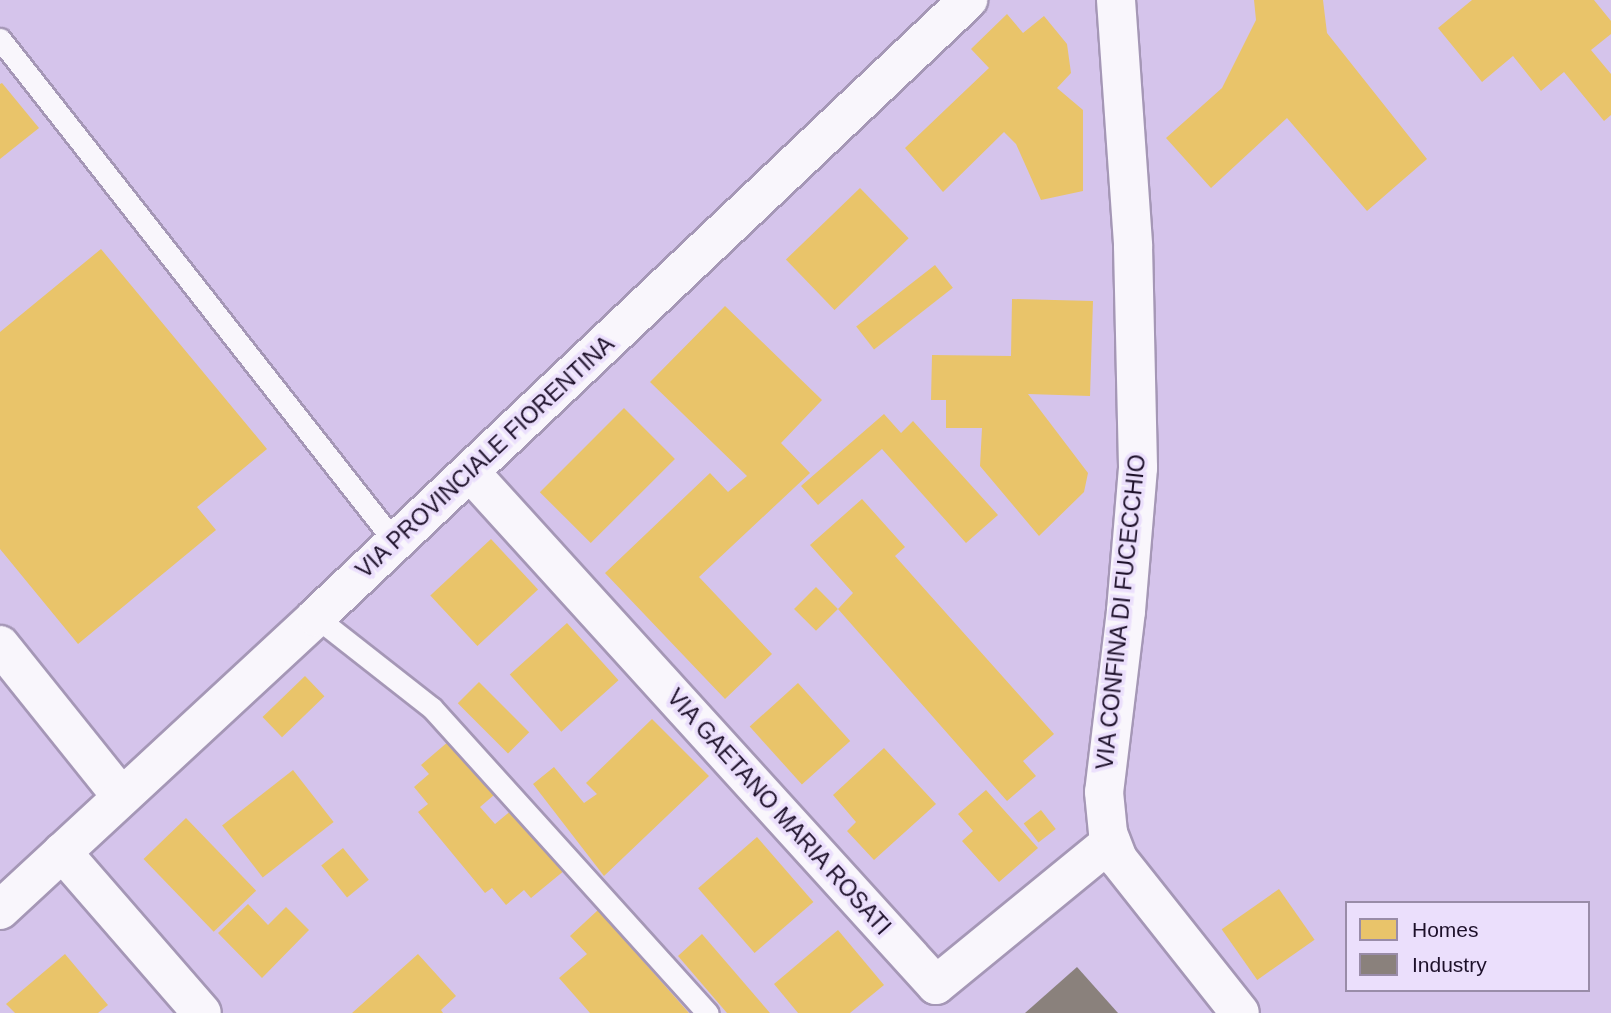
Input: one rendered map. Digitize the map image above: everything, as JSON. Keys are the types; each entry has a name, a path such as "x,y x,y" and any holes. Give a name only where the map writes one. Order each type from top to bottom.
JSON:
{"street":[{"name":"VIA PROVINCIALE FIORENTINA","path":"0,911 316,617 968,0"},
{"name":"VIA CONFINA DI FUCECCHIO","path":"1116,0 1133,246 1138,468 1126,611 1104,792 1111,842 1118,859 1240,1013"},
{"name":"VIA GAETANO MARIA ROSATI","path":"470,472 936,985 1111,842"},
{"path":"0,645 121,796"},
{"path":"62,852 202,1013"}],"lane":[{"path":"0,38 395,542"},
{"path":"316,617 432,708 708,1013"}],"building: Homes":[{"path":"1254,0 1323,0 1327,33 1427,159 1367,211 1287,118 1211,188 1166,138 1222,88 1256,20"},
{"path":"1472,0 1594,0 1611,21 1611,34 1591,50 1611,74 1611,115 1604,121 1564,72 1541,91 1513,56 1482,82 1438,28"},
{"path":"1007,14 1023,33 1044,16 1067,44 1071,73 1057,88 1083,110 1083,191 1041,200 1016,144 1004,132 943,192 905,148 989,68 971,49"},
{"path":"2,83 39,128 0,159 0,84"},
{"path":"860,188 909,238 835,310 786,260"},
{"path":"101,249 267,449 197,507 216,530 78,644 0,549 0,332"},
{"path":"935,265 953,288 874,349 856,327"},
{"path":"1012,299 1093,301 1090,396 1028,394 1088,473 1084,492 1039,536 980,466 982,428 946,428 946,400 931,400 932,355 1011,356"},
{"path":"725,306 822,400 781,443 810,473 699,577 772,654 725,699 605,573 710,473 728,492 747,476 650,382"},
{"path":"624,408 675,459 591,543 540,492"},
{"path":"884,414 901,433 913,421 998,515 966,543 882,449 818,505 801,486"},
{"path":"862,499 905,547 895,556 1054,734 1023,761 1036,776 1007,801 838,609 853,593 810,545"},
{"path":"491,539 538,589 477,646 430,596"},
{"path":"816,587 838,609 816,631 794,609"},
{"path":"567,623 619,680 561,732 510,675"},
{"path":"305,676 324,696 282,737 263,717"},
{"path":"479,682 529,732 508,753 458,703"},
{"path":"798,683 850,741 802,784 750,726"},
{"path":"652,719 709,776 604,876 533,784 554,767 584,803 597,794 586,783"},
{"path":"449,741 494,795 480,807 495,824 513,809 565,870 531,898 524,890 506,905 492,888 485,893 418,812 428,804 414,787 429,774 421,765"},
{"path":"884,748 936,804 874,860 847,831 856,822 833,795"},
{"path":"293,770 334,822 263,877 222,825"},
{"path":"986,790 1038,848 999,882 962,841 973,831 958,814"},
{"path":"1041,810 1056,829 1038,842 1024,824"},
{"path":"186,818 256,891 214,932 144,859"},
{"path":"757,837 813,902 755,953 698,888"},
{"path":"343,848 369,880 347,897 321,866"},
{"path":"1279,889 1315,940 1257,980 1222,929"},
{"path":"248,904 268,925 286,907 309,930 262,978 218,933"},
{"path":"598,910 689,1013 590,1013 559,978 587,954 570,936"},
{"path":"838,930 884,985 850,1013 798,1013 774,984"},
{"path":"702,934 770,1013 727,1013 678,956"},
{"path":"65,954 108,1005 98,1013 15,1013 6,1004"},
{"path":"418,954 456,996 441,1010 443,1013 352,1013"}],"building: Industry":[{"path":"1077,967 1118,1013 1025,1013"}]}
